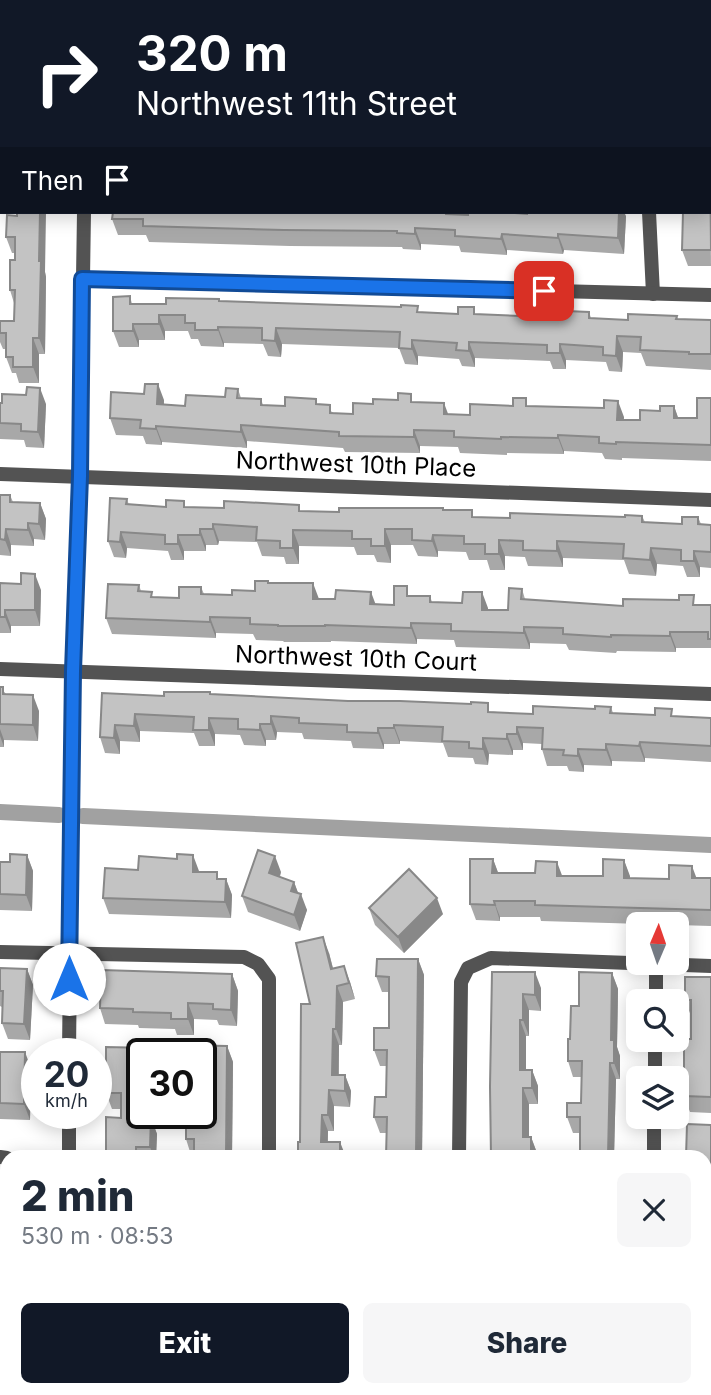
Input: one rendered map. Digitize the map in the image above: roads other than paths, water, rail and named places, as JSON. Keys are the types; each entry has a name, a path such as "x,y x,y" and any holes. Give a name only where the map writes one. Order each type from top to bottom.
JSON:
{"street":[{"path":"69,1038 73,671 80,476 84,214"},
{"path":"649,214 653,294"},
{"path":"82,279 711,295"},
{"name":"Northwest 10th Place","path":"0,474 711,500"},
{"name":"Northwest 10th Court","path":"0,669 711,694"},
{"path":"0,952 244,957 258,964 269,979 269,1150"},
{"path":"459,1150 461,982 468,968 491,958 626,964"},
{"path":"690,966 711,966"},
{"path":"69,1129 69,1150"},
{"path":"654,1129 654,1150"}],"waterway":[{"path":"0,812 59,815"},
{"path":"83,816 711,845"}]}
